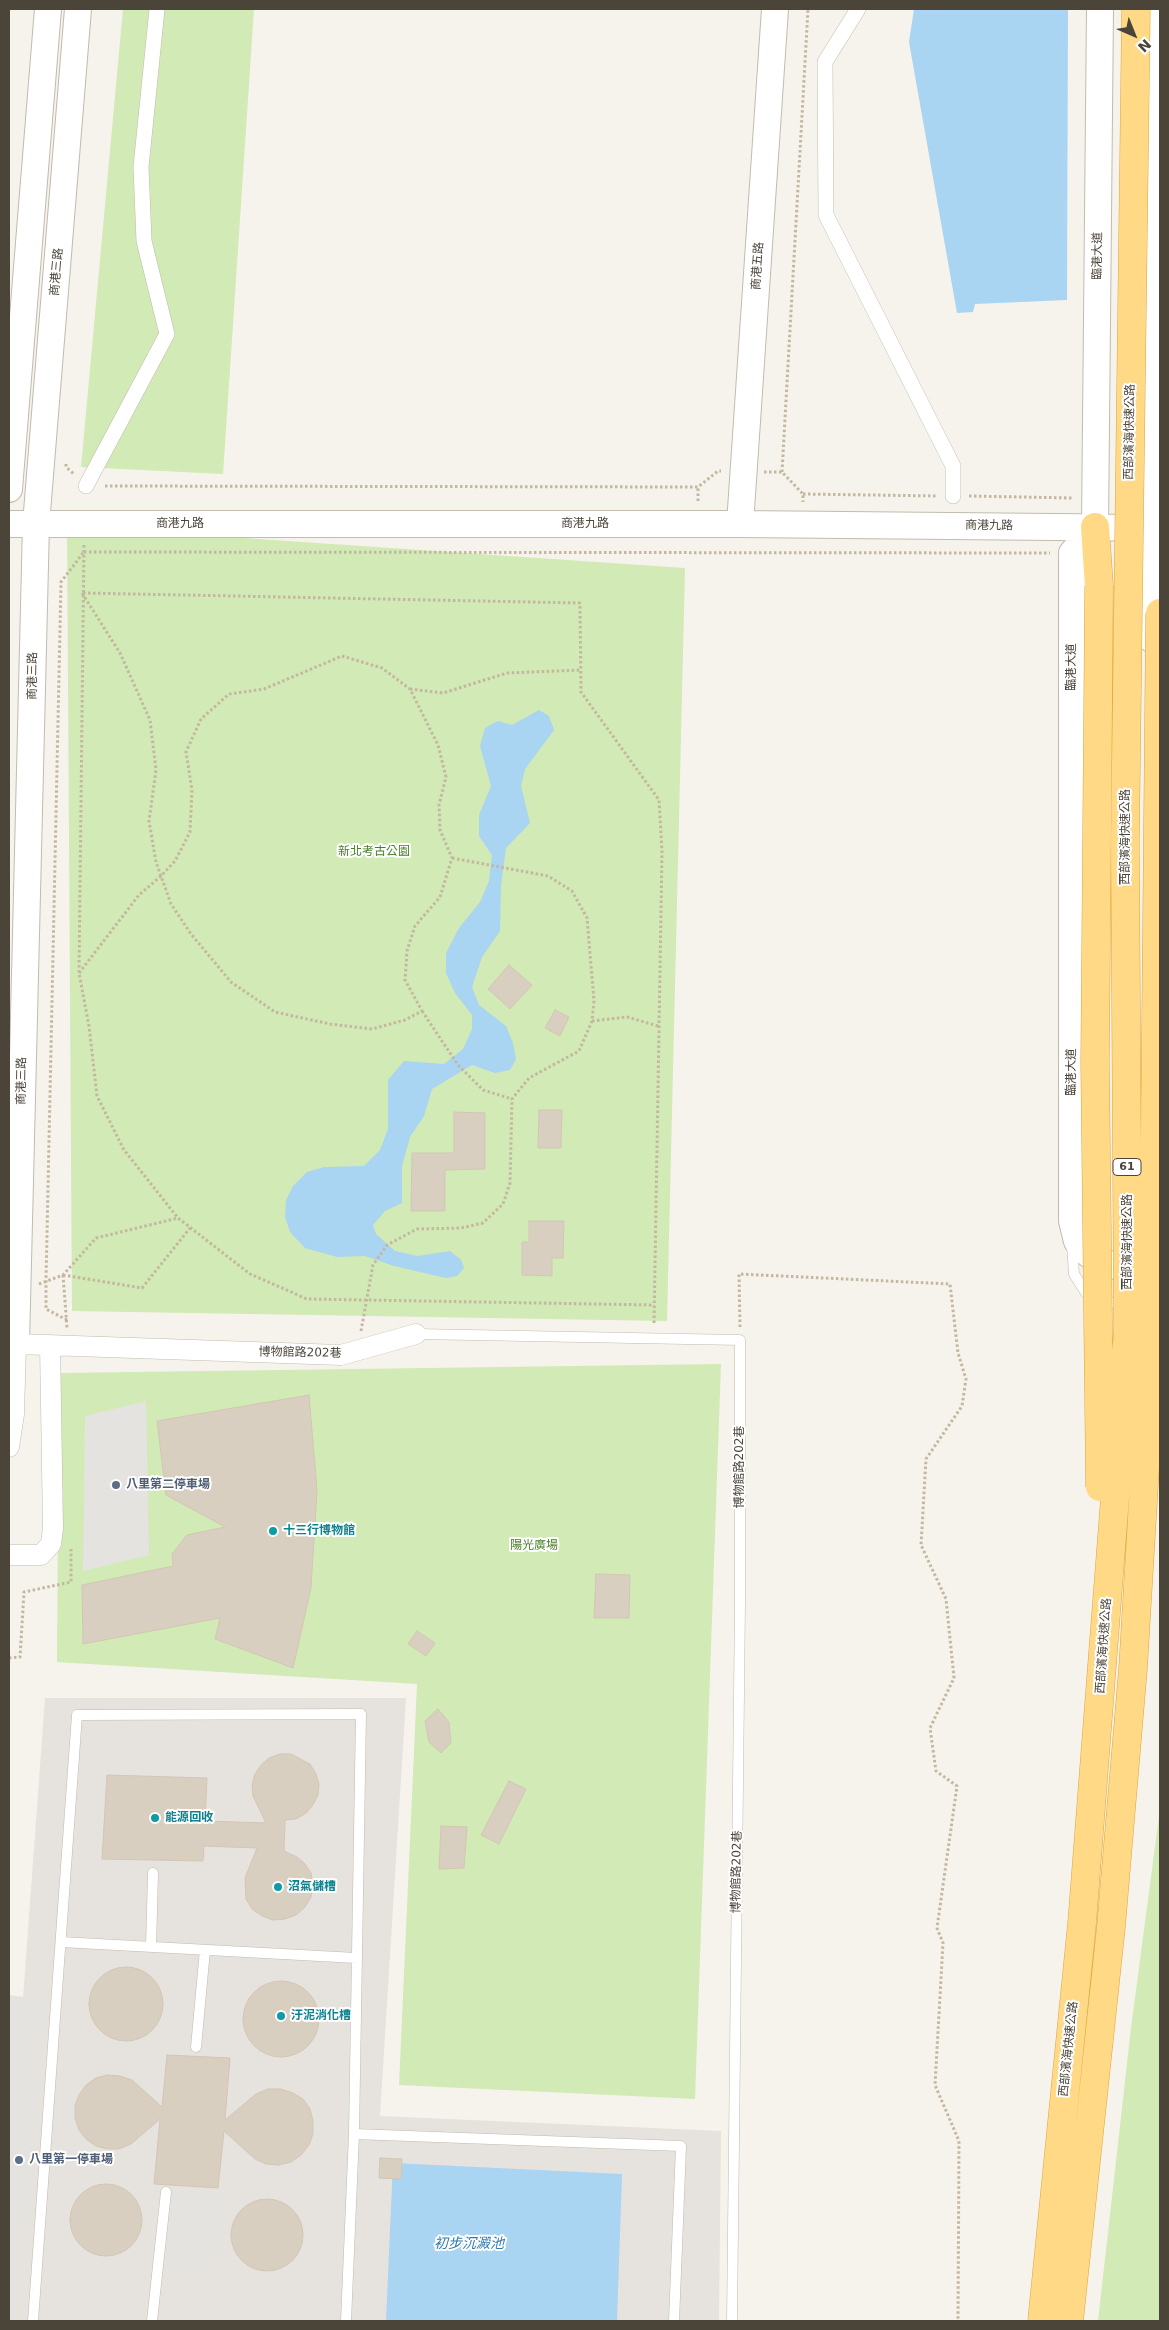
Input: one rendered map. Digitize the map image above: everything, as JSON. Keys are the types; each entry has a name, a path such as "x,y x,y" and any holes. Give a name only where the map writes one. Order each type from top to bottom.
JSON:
{"highway":[{"name":"西部濱海快速公路","path":"1042,2321 1082,1923 1128,1330 1125,840 1136,9"},
{"path":"1095,527 1099,586 1095,1063 1102,1666"},
{"name":"61","path":"1069,2321 1111,1927 1133,1669 1153,1333 1160,614"},
{"path":"1133,1669 1160,1441"}],"street":[{"path":"9,489 48,9"},
{"name":"商港三路","path":"12,1339 14,962 36,524 78,9"},
{"path":"86,486 167,334 144,240 140,167 157,9"},
{"name":"商港五路","path":"740,524 775,9"},
{"path":"858,9 825,62 826,215 953,466 953,496"},
{"name":"臨港大道","path":"1095,527 1100,9"},
{"path":"1144,9 1150,528"},
{"path":"1147,1267 1145,1194 1150,528 1158,9"},
{"name":"商港九路","path":"9,524 740,524 1150,528"},
{"path":"1072,553 1095,527"},
{"name":"臨港大道","path":"1072,553 1072,1221 1077,1241 1096,1260 1116,1266 1147,1267"},
{"path":"1145,1194 1153,1220 1147,1267"},
{"name":"博物館路202巷","path":"12,1339 50,1345 341,1355 416,1334"},
{"path":"9,1447 14,1414 12,1339"},
{"path":"9,1555 41,1555 51,1544 50,1345"}],"lane":[{"path":"1072,1221 1072,1262 1074,1274 1079,1285 1093,1298 1102,1302 1160,1304"},
{"name":"博物館路202巷","path":"416,1334 740,1340 740,1603 732,2321"},
{"path":"33,2321 77,1715 361,1714 354,2134 346,2321"},
{"path":"152,1947 153,1873"},
{"path":"61,1942 356,1958"},
{"path":"196,2047 205,1950"},
{"path":"354,2134 681,2146 674,2321"},
{"path":"152,2321 166,2192"}],"path":[{"path":"808,9 782,472 803,494 1073,498 1096,483"},
{"path":"67,457 66,466 86,486 698,487 718,471"},
{"path":"84,552 1072,553"},
{"path":"84,552 78,973 98,1096 124,1150 178,1218 190,1228 250,1274 307,1299 654,1306"},
{"path":"84,552 61,582 46,1309 67,1320 63,1275 96,1238 178,1218"},
{"path":"82,593 580,603 581,692 659,800 662,852 653,1338"},
{"path":"82,593 120,653 150,720 156,770 149,821 156,862 170,904 196,941 231,982 275,1012 330,1024 372,1029 405,1020 422,1011"},
{"path":"78,973 139,895 161,876 175,860 190,832 192,790 186,752 201,719 229,694 264,689 342,656 382,668 410,689 438,745 446,777 440,805 440,830 452,858 440,897 415,926 407,951 405,980 422,1011 458,1065 483,1090 512,1099"},
{"path":"410,689 443,693 506,673 581,670"},
{"path":"358,1350 365,1299 373,1265 387,1245 417,1229 461,1228 483,1223 502,1204 510,1183 512,1099 529,1078 579,1051 592,1021 594,1001 586,918 572,891 548,876 452,858"},
{"path":"592,1021 627,1017 658,1026"},
{"path":"63,1275 142,1288 190,1228"},
{"path":"740,1340 739,1274 950,1284 958,1353 966,1379 962,1406 926,1459 921,1545 946,1599 954,1678 930,1728 936,1771 957,1786 937,1928 943,1943 935,2085 959,2141 958,2321"}],"shaded area":[{"name":"八里第二停車場","path":"146,1401 149,1555 83,1571 85,1416"},
{"path":"45,1698 406,1698 380,2116 721,2131 719,2321 9,2321 9,2189"},
{"name":"八里第一停車場","path":"9,1995 44,2000 16,2320 9,2320"},
{"path":"160,2190 222,2195 214,2273 152,2267"}],"green space":[{"path":"123,9 254,9 223,474 81,467"},
{"name":"新北考古公園","path":"67,526 685,568 667,1321 72,1311"},
{"name":"陽光廣場","path":"721,1364 695,2099 399,2085 417,1684 57,1662 59,1373"},
{"path":"1160,1809 1160,2321 1098,2321 1131,2028"}],"water":[{"path":"914,9 1068,9 1067,300 975,304 973,312 957,313 909,42"},
{"path":"539,710 549,716 554,730 525,769 521,786 530,823 506,848 501,885 500,931 482,957 472,987 479,1005 506,1026 513,1043 516,1059 510,1070 495,1073 472,1065 432,1089 424,1116 410,1137 402,1166 402,1203 385,1211 373,1225 376,1234 395,1251 417,1256 450,1251 461,1260 464,1268 457,1276 446,1278 394,1266 365,1256 337,1257 305,1248 290,1232 285,1217 286,1200 293,1186 307,1172 324,1167 364,1166 380,1150 388,1129 388,1080 404,1061 444,1064 463,1049 472,1029 472,1015 455,993 446,973 446,953 459,928 480,902 489,881 492,855 479,836 479,815 491,786 480,746 485,728 498,721 512,725"},
{"name":"初步沉澱池","path":"393,2163 622,2174 617,2321 386,2321"}],"building":[{"path":"509,965 532,985 510,1009 488,989"},
{"path":"555,1010 569,1017 560,1036 545,1028"},
{"path":"539,1110 562,1110 561,1148 538,1148"},
{"path":"454,1112 485,1113 485,1169 445,1170 445,1211 411,1211 412,1153 454,1153"},
{"path":"529,1221 564,1221 563,1258 552,1258 552,1276 522,1275 522,1242 529,1242"},
{"name":"十三行博物館","path":"309,1395 317,1490 311,1588 293,1668 215,1639 220,1618 83,1644 82,1585 173,1566 172,1554 187,1535 225,1527 166,1495 157,1421"},
{"path":"596,1574 630,1575 629,1618 594,1618"},
{"path":"417,1631 435,1643 426,1656 408,1644"},
{"path":"438,1709 449,1722 451,1743 441,1753 429,1742 425,1721"},
{"path":"280,1754 291,1754 310,1764 319,1784 318,1795 306,1813 296,1819 285,1820 284,1851 297,1857 305,1864 311,1873 313,1885 311,1897 305,1907 296,1915 285,1919 273,1920 262,1916 252,1909 246,1899 245,1878 257,1848 204,1846 203,1861 102,1859 107,1775 207,1778 205,1821 266,1823 253,1796 252,1785 255,1774 261,1765 269,1758"},
{"path":"509,1781 526,1789 499,1844 481,1835"},
{"path":"441,1826 467,1827 464,1868 439,1869"},
{"path":"119,1967 133,1967 147,1973 157,1983 163,1997 163,2011 157,2025 147,2035 133,2041 119,2041 105,2035 95,2025 89,2011 89,1997 95,1983 105,1973"},
{"name":"汙泥消化槽","path":"281,1981 296,1984 308,1992 316,2004 319,2019 316,2034 308,2046 296,2054 281,2057 266,2054 254,2046 246,2034 243,2019 246,2004 254,1992 266,1984"},
{"path":"167,2055 230,2058 225,2120 256,2094 268,2089 281,2089 303,2099 310,2109 313,2121 313,2134 309,2145 301,2155 291,2162 279,2165 266,2164 255,2159 224,2131 218,2188 154,2184 160,2119 131,2144 119,2149 107,2149 96,2146 86,2139 79,2130 75,2118 75,2106 79,2095 86,2085 96,2078 107,2075 120,2076 132,2080 162,2107"},
{"path":"380,2158 402,2159 401,2179 379,2178"},
{"path":"106,2184 126,2190 136,2200 142,2220 136,2240 126,2250 106,2256 86,2250 76,2240 70,2220 76,2200 86,2190"},
{"path":"267,2199 287,2205 297,2215 303,2235 297,2255 287,2265 267,2271 247,2265 237,2255 231,2235 237,2215 247,2205"}],"place":[{"name":"八里第二停車場","path":"116,1485"},
{"name":"十三行博物館","path":"273,1531"},
{"name":"能源回收","path":"155,1818"},
{"name":"沼氣儲槽","path":"278,1887"},
{"name":"汙泥消化槽","path":"281,2016"},
{"name":"八里第一停車場","path":"19,2160"}]}
